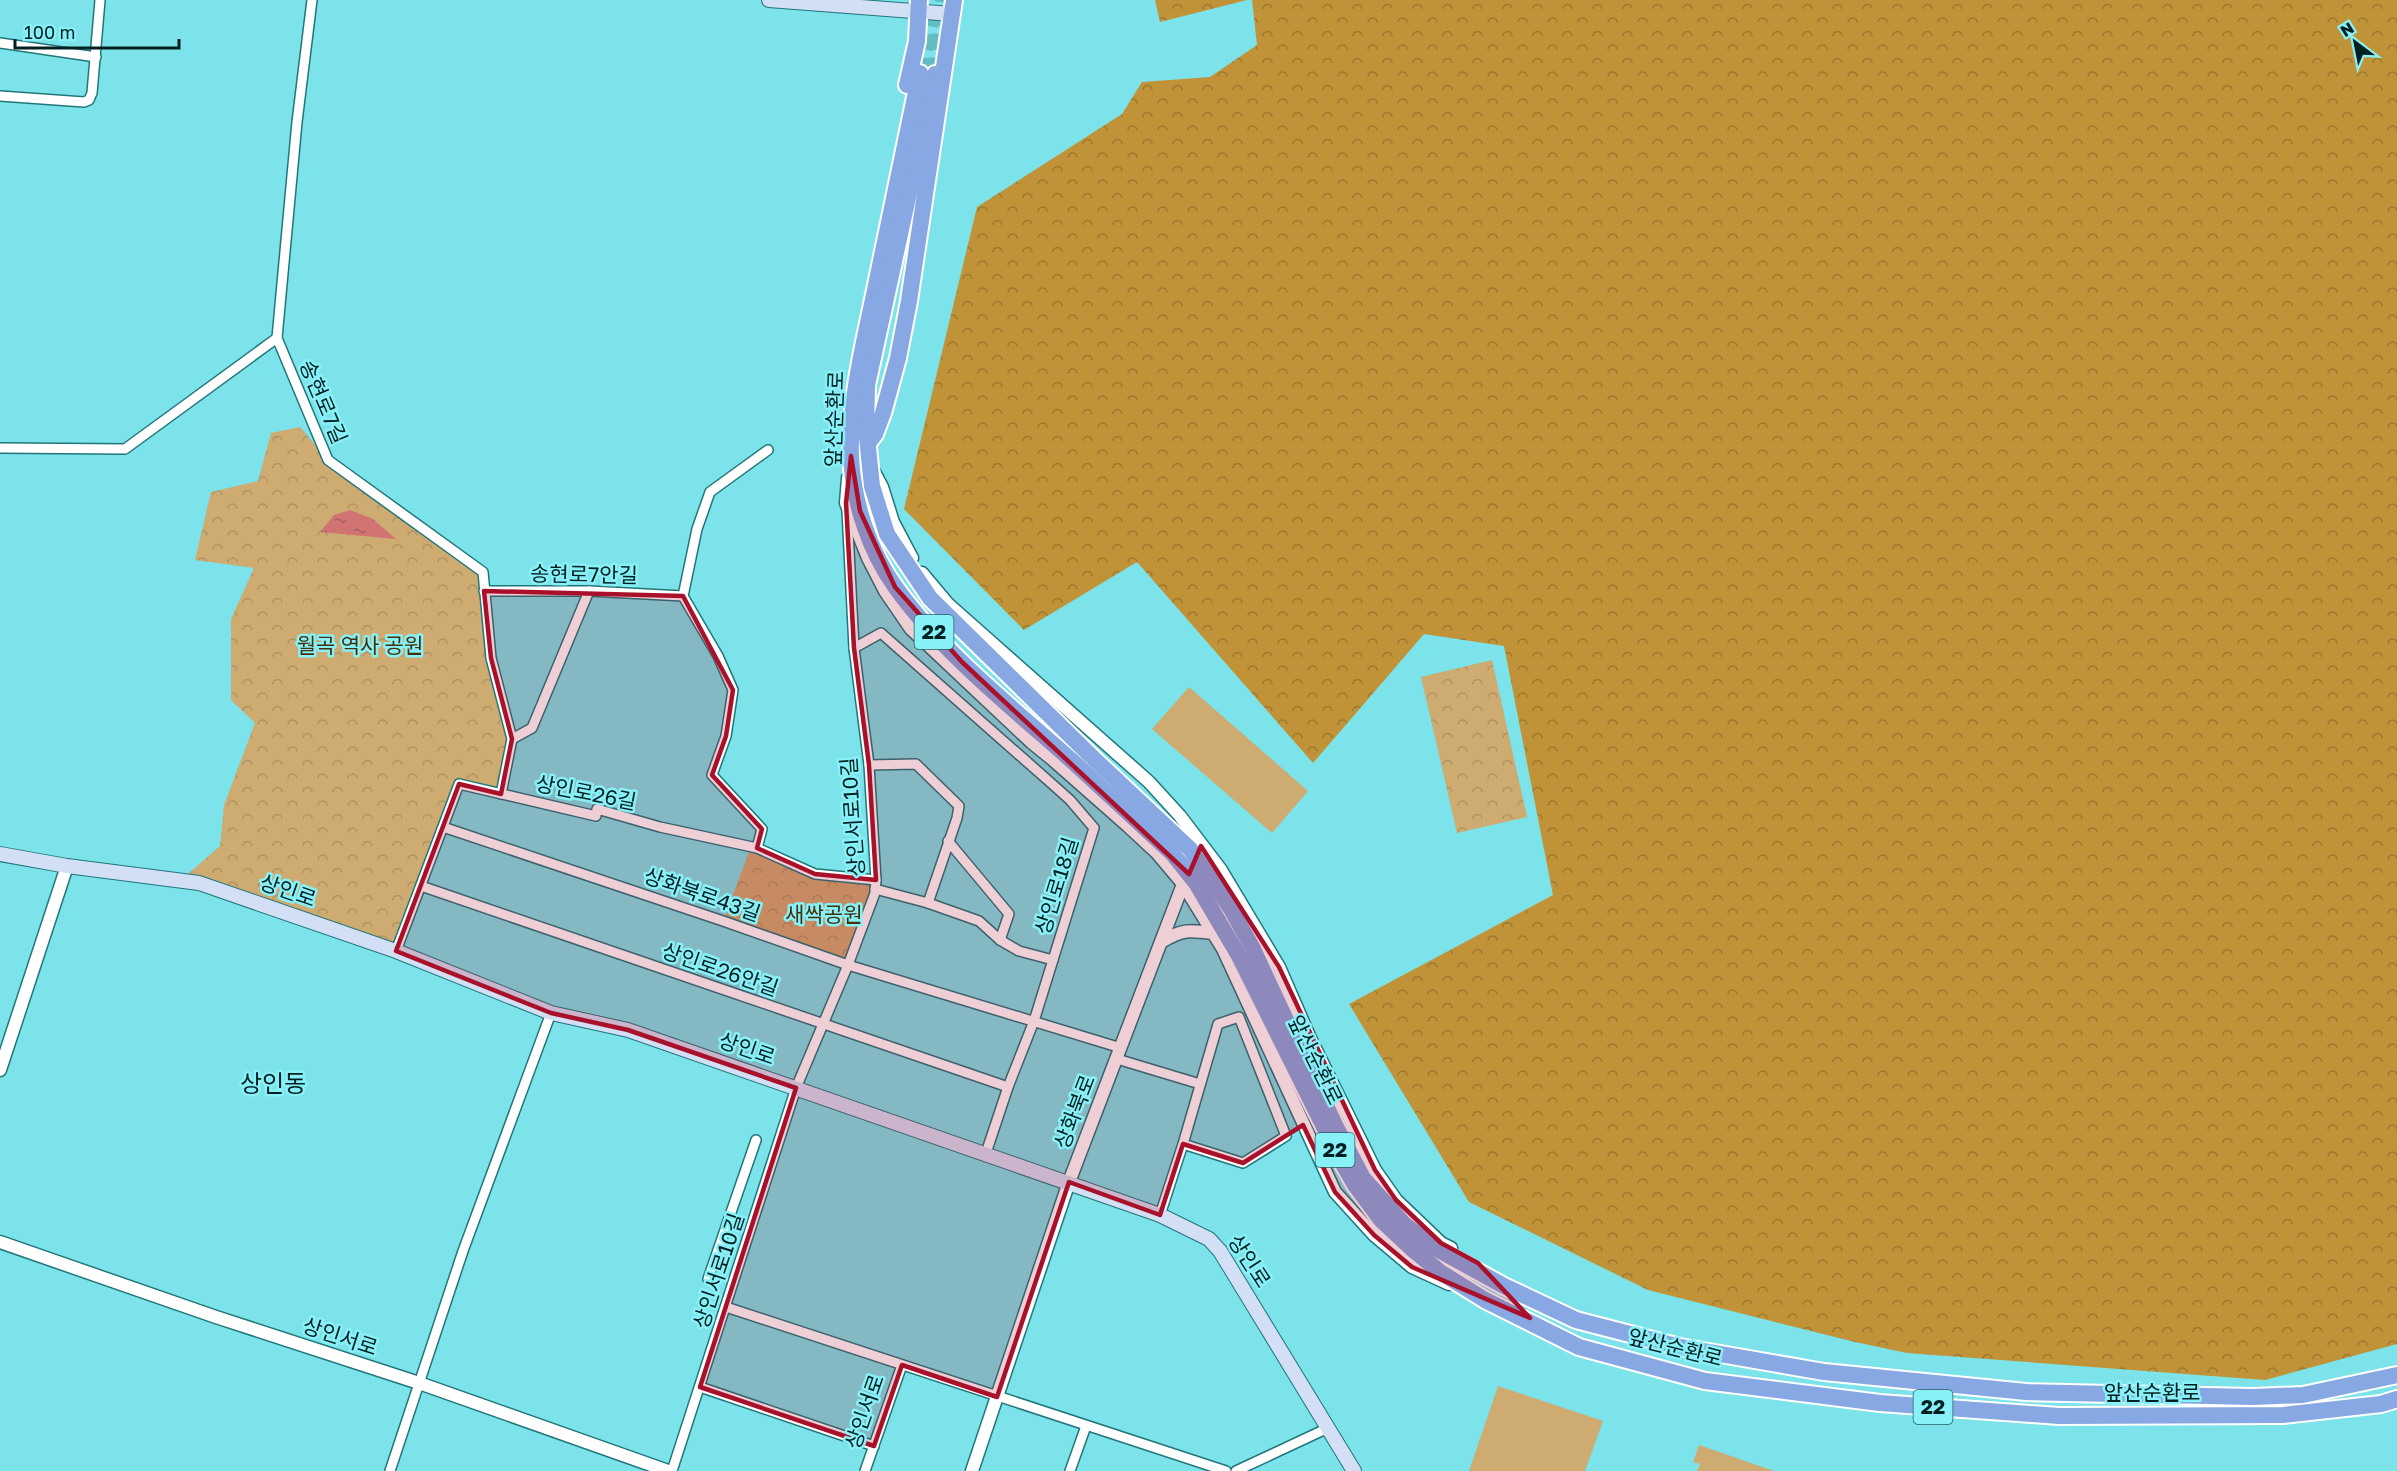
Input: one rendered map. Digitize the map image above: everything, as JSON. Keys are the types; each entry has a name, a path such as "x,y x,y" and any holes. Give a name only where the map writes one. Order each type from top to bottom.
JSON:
{"highway":[{"path":"852,432 847,419 846,400 916,41 918,5"},
{"path":"868,451 883,413 902,335 943,86 953,7"},
{"name":"앞산순환로","path":"1087,763 930,598 887,534 872,486 868,451 867,385 928,73 856,380 851,456 860,511 880,562 895,587 962,662 1190,849 1231,909 1250,945 1335,1125 1363,1178 1404,1224 1434,1248 1497,1282 1576,1320 1680,1347 1824,1372 2026,1392 2253,1397 2303,1395 2397,1375"},
{"name":"앞산순환로","path":"1250,945 1317,1115 1355,1185 1381,1220 1440,1272 1485,1300 1579,1347 1694,1378 1880,1403 2060,1416 2271,1415 2381,1404 2397,1399"}],"main road":[{"path":"769,0 953,7"},
{"name":"상인로","path":"0,854 67,866 199,882 396,951 551,1013 628,1030 1160,1215 1209,1239 1220,1251 1354,1471"}],"street":[{"path":"0,96 84,102 89,100 92,93 96,57 100,0"},
{"name":"송현로7길","path":"312,0 297,122 277,338 328,460 483,572 490,658 512,739 501,794"},
{"path":"0,43 96,57"},
{"path":"0,448 124,449 277,338"},
{"path":"758,848 762,829 712,775 726,736 733,690 718,656 683,596 696,529 710,492 768,450"},
{"path":"868,451 892,522 908,552 929,583 948,604 1157,789 1221,870 1250,945"},
{"path":"851,456 846,502 872,567 911,629 1031,742 1135,832 1156,852 1183,885 1216,938 1335,1192 1374,1234 1412,1267 1485,1300"},
{"name":"상인서로10길","path":"672,1471 796,1089 849,965 876,885 869,765 854,648 846,502"},
{"name":"송현로7안길","path":"484,591 589,591 683,596"},
{"path":"512,739 532,728 589,591"},
{"name":"상인로18길","path":"854,648 881,633 1070,800 1094,828 1034,1021 1008,1087 986,1154"},
{"path":"869,765 916,764 959,806 928,903"},
{"name":"상인로26길","path":"396,951 459,784 596,816 597,809 660,827 758,848 815,874 876,885 979,921 1000,940 1019,951 1053,960"},
{"name":"상화북로43길","path":"443,827 849,965 1034,1021 1200,1084"},
{"path":"948,841 1009,914 1000,940"},
{"name":"상화북로","path":"972,1471 1069,1182 1183,885 1202,846"},
{"path":"0,1070 67,866"},
{"name":"상인로26안길","path":"421,886 1008,1087"},
{"path":"1216,938 1234,928 1248,927 1250,945"},
{"path":"1161,942 1178,932 1193,930 1216,938"},
{"path":"390,1471 463,1251 551,1013"},
{"path":"1160,1215 1218,1023 1239,1017 1286,1136 1243,1163 1183,1144"},
{"path":"708,1279 756,1140"},
{"name":"상인서로","path":"0,1242 216,1317 419,1383 668,1471"},
{"path":"726,1307 1226,1471"},
{"name":"상인서로","path":"865,1471 902,1365"},
{"path":"700,1387 874,1446"},
{"path":"1070,1471 1086,1426"},
{"path":"1236,1471 1328,1428"}],"highlighted area":[{"path":"851,456 860,511 895,587 962,662 1189,874 1201,846 1279,967 1375,1170 1396,1200 1441,1243 1478,1263 1530,1318 1412,1267 1374,1235 1335,1192 1303,1125 1243,1163 1183,1144 1160,1215 1069,1182 997,1397 902,1365 874,1446 700,1387 796,1088 628,1030 551,1013 396,951 459,784 501,794 512,739 491,658 484,591 683,596 733,690 726,736 712,775 762,829 757,848 815,874 876,880 869,765 854,648 846,503"}],"green space":[{"path":"1155,0 1247,0 1160,22"},
{"path":"1252,0 2397,0 2397,1344 2265,1380 1907,1353 1648,1290 1469,1202 1349,1004 1553,895 1504,646 1424,634 1313,763 1137,562 1024,630 904,509 977,207 1122,114 1142,82 1210,77 1257,45"},
{"name":"월곡 역사 공원","path":"300,427 328,460 483,572 491,658 512,739 501,794 460,784 396,951 188,874 220,846 224,805 255,723 231,700 231,619 254,568 195,560 211,492 258,481 271,433"},
{"path":"1492,660 1527,817 1457,833 1421,677"},
{"path":"1189,687 1308,791 1272,833 1152,729"},
{"name":"새싹공원","path":"751,847 815,874 876,880 848,965 723,921"},
{"path":"1498,1386 1603,1421 1585,1471 1469,1471"},
{"path":"1699,1445 1774,1471 1697,1471 1700,1464 1693,1462"}],"water":[{"path":"350,510 373,519 396,539 320,532 334,515"}],"tunnel":[{"path":"935,74 943,0"},
{"path":"920,73 932,16"}],"district":[{"name":"상인동","path":"273,1084"}]}
